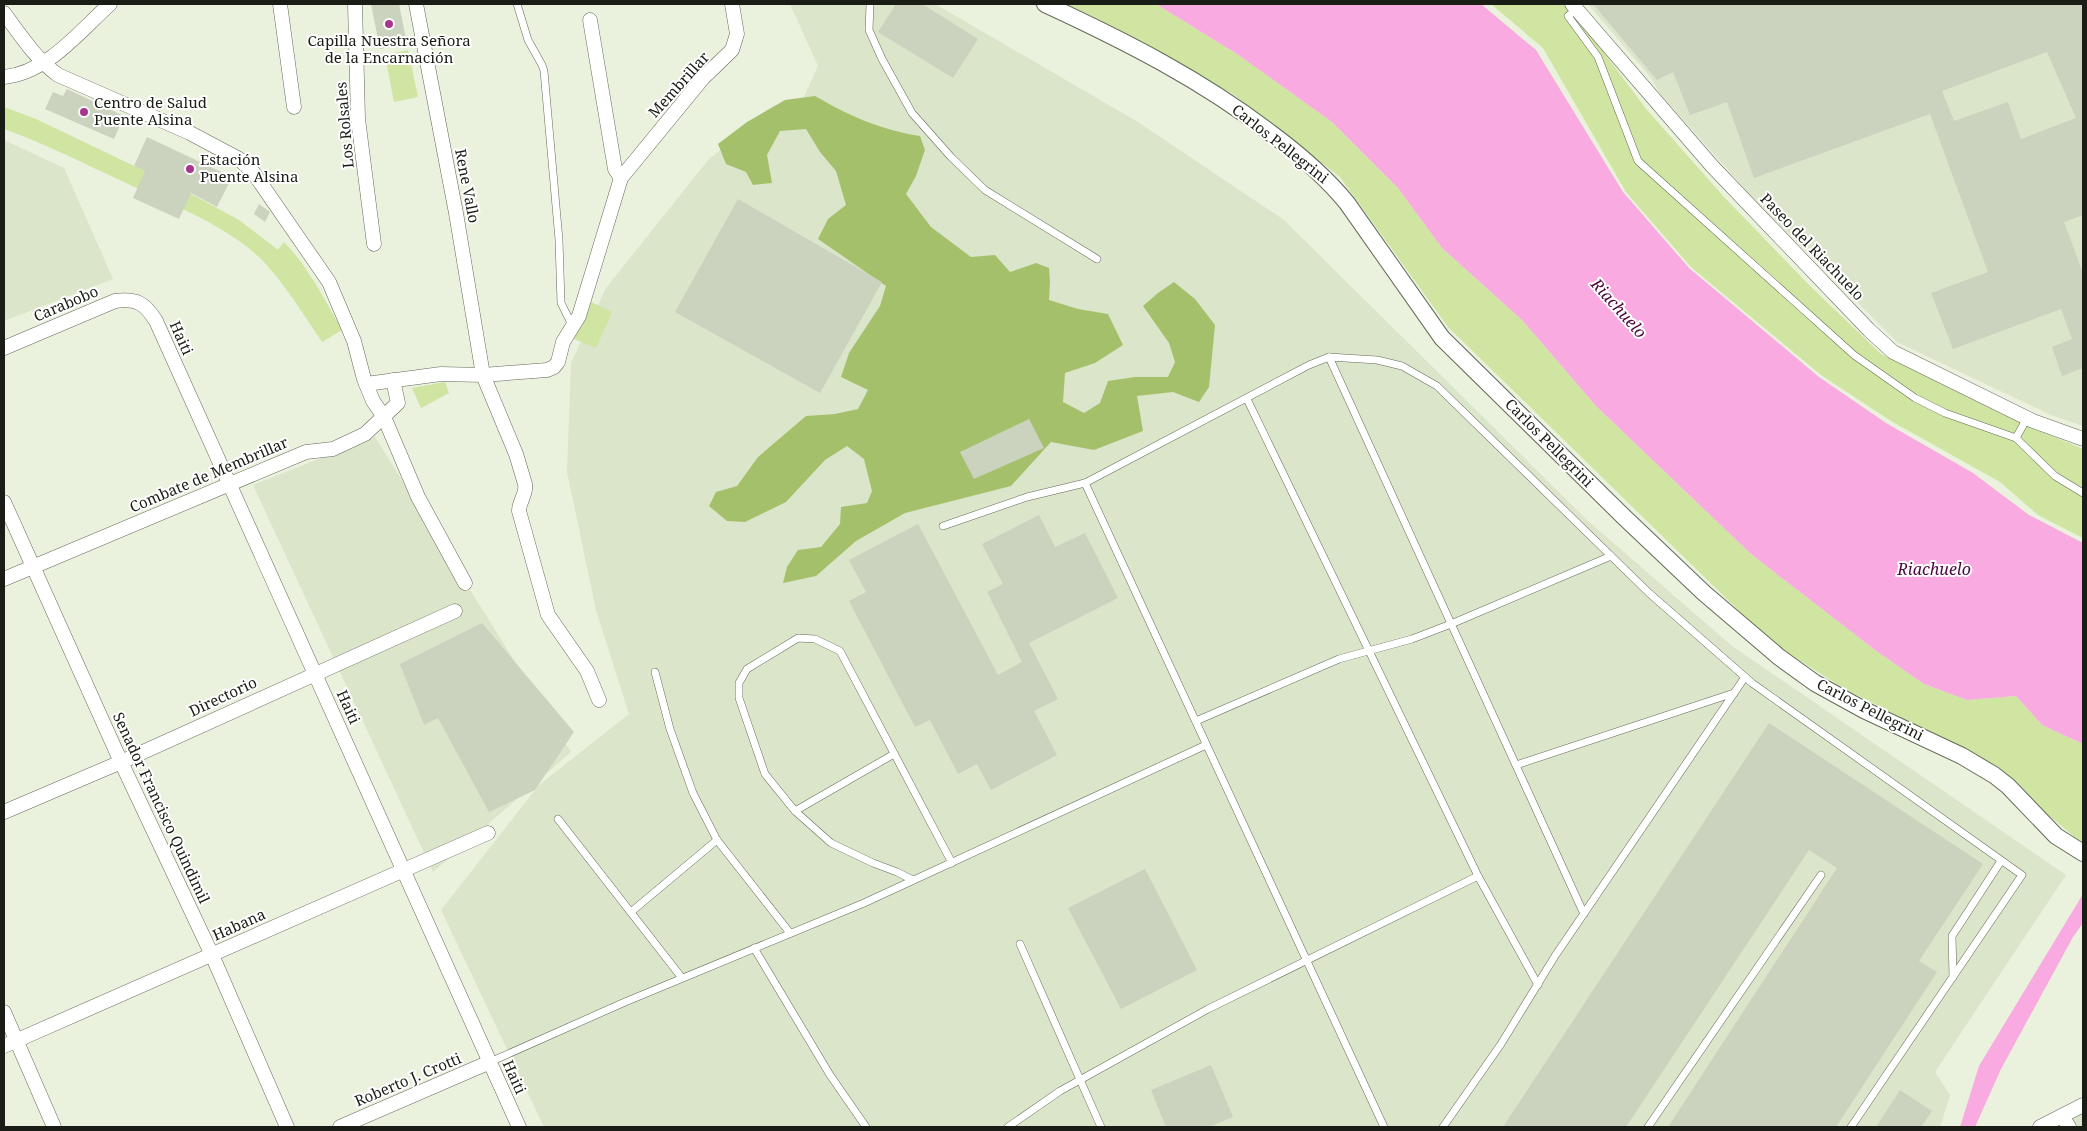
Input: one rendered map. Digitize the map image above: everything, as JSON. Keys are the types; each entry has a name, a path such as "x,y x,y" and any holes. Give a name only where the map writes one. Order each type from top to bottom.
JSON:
{"street":[{"path":"10,4 4,12 32,52 58,75 142,110 224,150 239,159 253,172 329,282 354,340 366,384 373,401 384,417 418,497 465,583"},
{"path":"4,77 29,72 44,64 110,4"},
{"path":"280,4 294,107"},
{"name":"Los Rolsales","path":"355,4 358,119 374,244"},
{"name":"Rene Vallo","path":"416,4 456,213 483,375 516,454 525,484 526,489 519,505 519,511 548,615 587,670 599,700"},
{"name":"Membrillar","path":"621,178 703,78 732,50 737,34 732,4"},
{"name":"Carlos Pellegrini","path":"1045,4 1186,75 1251,118 1314,166 1347,203 1442,338 1624,518 1704,593 1779,657 1815,683 1864,710 1962,756 1994,775 2008,786 2046,826 2078,850"},
{"name":"Paseo del Riachuelo","path":"1575,7 1712,166 1869,330 1893,352 2027,418 2083,438"},
{"path":"366,384 446,373 483,375 547,370 554,367 558,362 563,342 573,327 585,300 621,178 616,169 590,20"},
{"name":"Carabobo","path":"4,348 115,301 127,299 142,305"},
{"name":"Haiti","path":"142,305 156,321 519,1127"},
{"name":"Combate de Membrillar","path":"4,579 306,452 333,449 365,434 398,403 393,380"},
{"name":"Senador Francisco Quindimil","path":"4,502 121,762 212,955 287,1127"},
{"name":"Directorio","path":"4,812 121,762 455,611"},
{"name":"Habana","path":"10,1043 488,833"},
{"path":"4,1012 10,1043 54,1127"},
{"name":"Roberto J. Crotti","path":"340,1127 490,1062"},
{"path":"2040,1127 2066,1121 2083,1105"}],"lane":[{"path":"517,4 528,40 544,71 557,222 561,303 573,327"},
{"path":"870,4 869,30 882,59 912,113 985,190 1098,259"},
{"path":"1575,7 1568,16 1598,57 1638,161 1854,355 1915,398 1945,413 2016,438 2055,476 2083,494"},
{"path":"1330,357 1584,914"},
{"path":"943,526 1027,497 1085,483 1247,399 1308,365 1330,357 1378,360 1402,366 1437,386 1649,593 1745,677 2022,875 1850,1127"},
{"path":"1247,399 1478,876 1538,985"},
{"path":"2016,438 2027,418"},
{"path":"1085,483 1384,1127"},
{"path":"1196,721 1339,659 1412,639 1611,556"},
{"path":"913,880 831,843 795,811 765,774 739,698 739,684 747,669 798,638 815,639 840,650 952,863"},
{"path":"655,672 670,729 693,793 717,840 790,934"},
{"path":"1443,1127 1501,1044 1584,914 1745,677"},
{"path":"1516,765 1734,692"},
{"path":"490,1062 952,863 1206,744"},
{"path":"795,811 894,754"},
{"path":"558,819 682,978"},
{"path":"631,912 717,840"},
{"path":"1953,977 1952,936 2001,861"},
{"path":"1648,1127 1821,875"},
{"path":"1008,1127 1060,1091 1208,1009 1478,876"},
{"path":"1020,944 1100,1127"},
{"path":"754,948 830,1075 865,1127"}],"shaded area":[{"path":"790,4 935,4 1138,122 1284,220 1588,521 1732,646 2066,875 1935,1072 1950,1095 1940,1127 544,1127 441,910 539,785 629,714 596,610 567,472 571,363 606,288 709,159 765,115 798,110 818,66"},
{"path":"1588,4 2083,4 2083,426 2051,415 1897,342 1754,199 1661,95 1651,78"},
{"path":"4,140 64,168 113,279 4,321"},
{"path":"375,437 571,752 433,872 253,485"},
{"path":"2083,1105 2083,1127 2045,1127"}],"green space":[{"path":"1066,4 1156,4 1237,54 1332,122 1398,188 1442,248 1522,320 1596,406 1751,554 1875,650 1924,684 1967,700 2016,696 2042,725 2083,744 2083,842 2045,812 2021,786 1997,766 1843,688 1771,642 1448,327 1340,177 1233,94 1090,15"},
{"path":"1491,4 1564,4 1576,16 1647,110 1724,197 1810,286 1881,354 2012,419 2083,449 2083,538 2038,515 2000,482 1891,421 1821,375 1691,267 1626,192 1543,48"},
{"path":"408,50 418,97 394,102 385,55"},
{"path":"815,96 878,126 920,136 925,150 916,176 906,194 931,227 971,257 995,255 1010,272 1036,263 1049,268 1049,300 1078,309 1108,314 1123,345 1095,363 1065,373 1063,402 1084,413 1100,403 1108,381 1135,377 1168,377 1175,362 1169,343 1143,306 1174,282 1195,299 1215,325 1209,387 1199,402 1173,392 1137,396 1143,431 1094,450 1051,442 1011,486 905,513 856,541 816,576 783,583 787,567 798,550 821,547 840,524 841,507 867,503 872,491 864,459 847,446 825,460 786,502 745,522 727,521 709,506 716,492 737,486 758,457 806,416 835,414 858,409 868,390 841,377 849,353 880,306 886,286 818,239 828,219 846,205 836,171 820,152 806,129 780,131 767,155 772,183 753,185 746,172 726,164 718,144 747,122 785,100"},
{"path":"4,107 36,119 180,188 239,220 278,250 284,242 309,273 342,330 322,342 280,281 264,262 234,237 180,208 50,148 4,129"},
{"path":"591,302 612,312 596,348 574,339"},
{"path":"445,382 449,393 421,408 412,388"}],"water":[{"name":"Riachuelo","path":"1156,4 1481,4 1536,50 1623,192 1689,268 1819,377 1886,423 1973,473 2029,515 2083,543 2083,744 2042,725 2016,696 1967,700 1924,684 1875,650 1751,554 1596,406 1522,320 1442,248 1398,188 1332,122 1237,54"},
{"path":"2083,894 2083,923 2073,937 2001,1069 1975,1127 1960,1127 1979,1066"}],"building":[{"name":"Capilla Nuestra Señora de la Encarnación","path":"371,4 399,4 407,44 380,49"},
{"path":"896,4 922,4 978,39 953,78 878,32"},
{"path":"1593,4 2083,4 2083,215 2064,222 2083,273 2083,368 2062,376 2052,347 2072,339 2061,309 1953,349 1931,293 1988,272 1930,114 1754,178 1727,102 1690,115 1673,72 1657,80","holes":["2047,52 2076,118 2021,139 2008,102 1954,121 1942,91"]},
{"name":"Centro de Salud Puente Alsina","path":"67,89 124,116 114,139 45,109 53,92 63,96"},
{"path":"147,137 232,177 217,207 191,193 179,219 133,198 145,171 134,166"},
{"path":"738,199 882,282 820,393 675,312"},
{"path":"259,204 270,212 265,222 254,214"},
{"path":"1029,419 1044,448 974,479 960,452"},
{"path":"1039,515 1055,547 1085,533 1118,598 1029,643 1058,699 1034,711 1057,755 991,790 977,764 958,774 930,720 915,727 849,601 866,592 849,560 918,524 998,675 1022,662 987,592 1003,584 982,544"},
{"path":"482,623 574,732 535,790 489,812 438,718 424,725 400,664"},
{"path":"1769,723 1983,864 1919,961 1937,972 1836,1127 1668,1127 1837,868 1809,850 1626,1127 1503,1127"},
{"path":"1145,869 1197,970 1121,1009 1068,908"},
{"path":"1211,1065 1233,1117 1209,1127 1166,1127 1151,1090"},
{"path":"1900,1090 1932,1111 1921,1127 1876,1127"}],"place":[{"name":"Capilla Nuestra Señora de la Encarnación","path":"389,24"},
{"name":"Centro de Salud Puente Alsina","path":"84,112"},
{"name":"Estación Puente Alsina","path":"190,169"}]}
